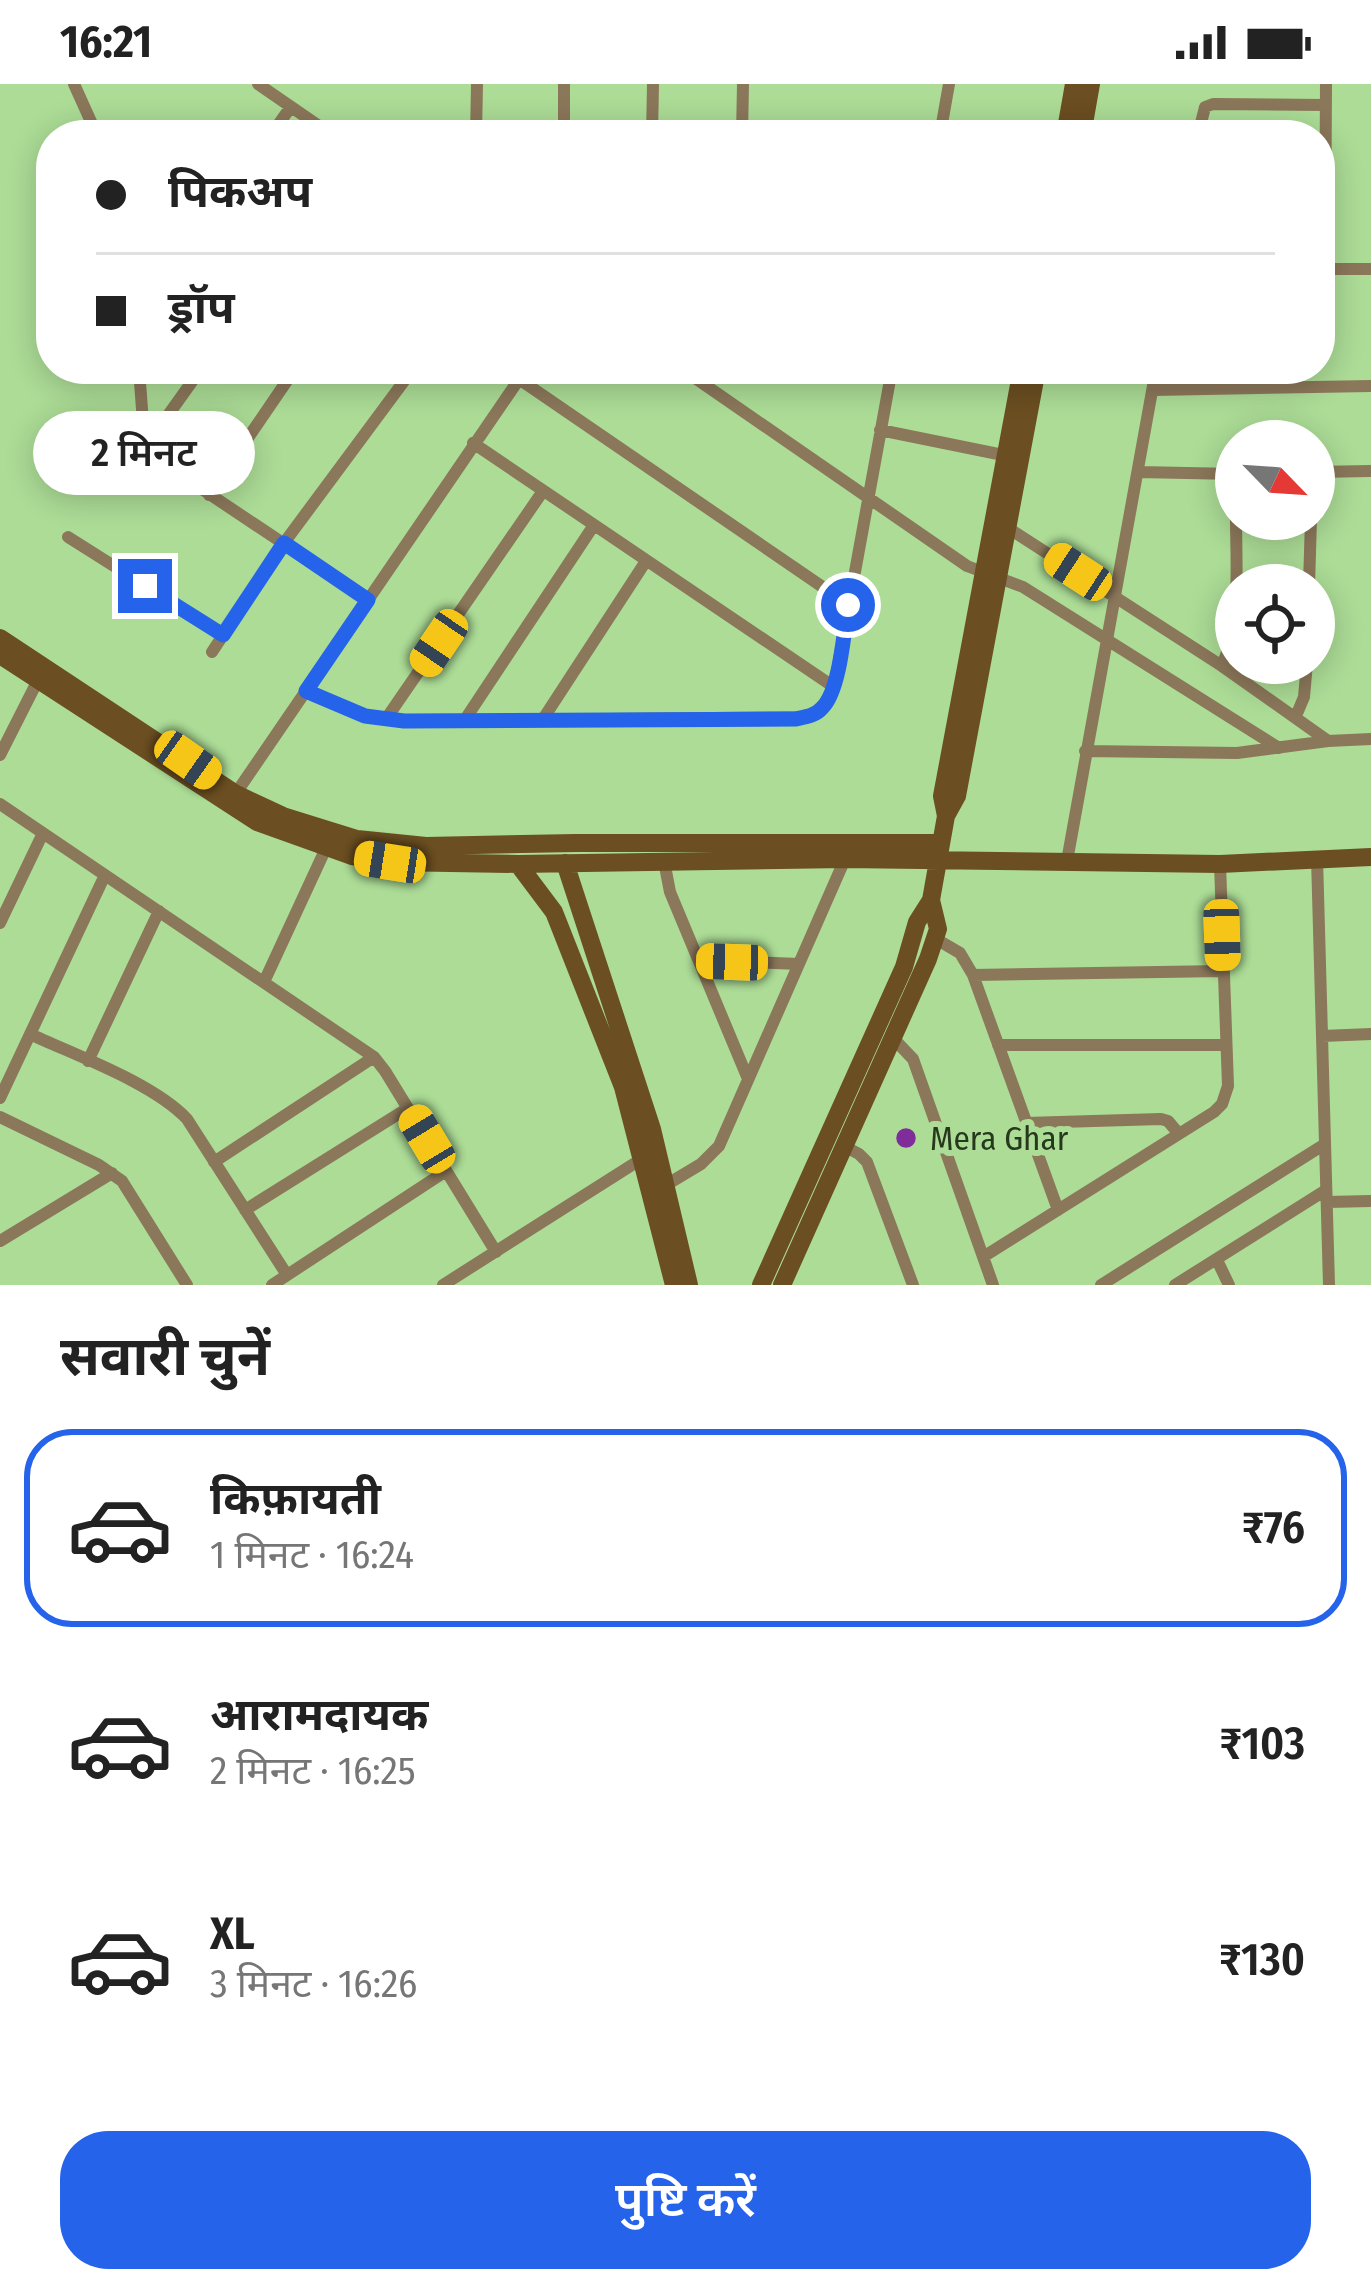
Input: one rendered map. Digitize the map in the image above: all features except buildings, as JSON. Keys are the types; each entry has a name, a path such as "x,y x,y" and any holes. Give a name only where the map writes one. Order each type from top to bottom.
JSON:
{"street":[{"path":"74,84 91,120"},
{"path":"258,84 309,120"},
{"path":"477,120 478,84"},
{"path":"564,84 564,120"},
{"path":"652,84 652,120"},
{"path":"742,120 743,84"},
{"path":"943,120 949,84"},
{"path":"1068,120 1074,84"},
{"path":"1085,120 1091,84"},
{"path":"1325,120 1327,84"},
{"path":"1200,120 1205,107 1213,104 1326,105"},
{"path":"282,120 290,108"},
{"path":"1335,269 1371,268"},
{"path":"140,384 146,446 158,460 368,600"},
{"path":"146,446 190,384"},
{"path":"209,495 285,384"},
{"path":"212,652 284,543 401,384"},
{"path":"232,799 515,384"},
{"path":"536,384 848,605"},
{"path":"704,384 990,576 1023,587 1279,748"},
{"path":"306,691 365,716 386,719 810,716 822,708 834,687 889,384"},
{"path":"1013,456 1020,384"},
{"path":"761,1285 899,979 916,922 931,900 946,816 942,796 1013,456 1033,384"},
{"path":"1067,861 1154,384"},
{"path":"1153,390 1371,386"},
{"path":"880,430 1013,456"},
{"path":"473,443 834,687"},
{"path":"1335,472 1371,471"},
{"path":"1138,472 1215,474"},
{"path":"386,719 543,490"},
{"path":"1000,524 1215,661"},
{"path":"464,721 594,525"},
{"path":"68,537 223,635"},
{"path":"543,719 646,560"},
{"path":"0,638 232,799 257,822 352,856 390,862 518,864 551,857 940,852 1220,865 1371,857"},
{"path":"0,655 232,799 356,839 551,857 664,861 845,859 940,852"},
{"path":"0,755 38,680"},
{"path":"1249,684 1328,741"},
{"path":"1296,716 1305,684"},
{"path":"1085,752 1237,753 1371,739"},
{"path":"0,804 374,1057 496,1252"},
{"path":"0,923 43,833"},
{"path":"264,982 326,848"},
{"path":"551,857 652,1129 689,1285"},
{"path":"1317,858 1329,1285"},
{"path":"666,1186 719,1146 845,859"},
{"path":"664,861 670,892 748,1079"},
{"path":"518,864 554,912 623,1087 674,1285"},
{"path":"983,1257 1222,1104 1228,1086 1220,865"},
{"path":"0,1098 105,875"},
{"path":"782,1285 936,939 931,900"},
{"path":"88,1061 158,911"},
{"path":"936,939 960,953 973,974 1058,1210"},
{"path":"699,960 799,964"},
{"path":"973,974 1223,971"},
{"path":"30,1034 167,1100 187,1119 286,1275"},
{"path":"1322,1036 1371,1034"},
{"path":"892,1037 913,1059 993,1285"},
{"path":"998,1045 1226,1046"},
{"path":"214,1162 374,1057"},
{"path":"245,1210 407,1108"},
{"path":"0,1117 112,1173 130,1191 187,1285"},
{"path":"1026,1123 1161,1120 1179,1133"},
{"path":"1101,1285 1325,1144"},
{"path":"844,1146 867,1162 913,1285"},
{"path":"442,1285 643,1158"},
{"path":"272,1285 446,1171"},
{"path":"0,1241 112,1173"},
{"path":"1175,1285 1327,1196 1371,1202"},
{"path":"1217,1260 1229,1285"}],"place":[{"name":"Mera Ghar","path":"906,1138"}],"route":[{"path":"145,586 223,635 284,543 368,600 306,691 365,716 404,721 810,716 822,708 834,687 848,605"}]}
